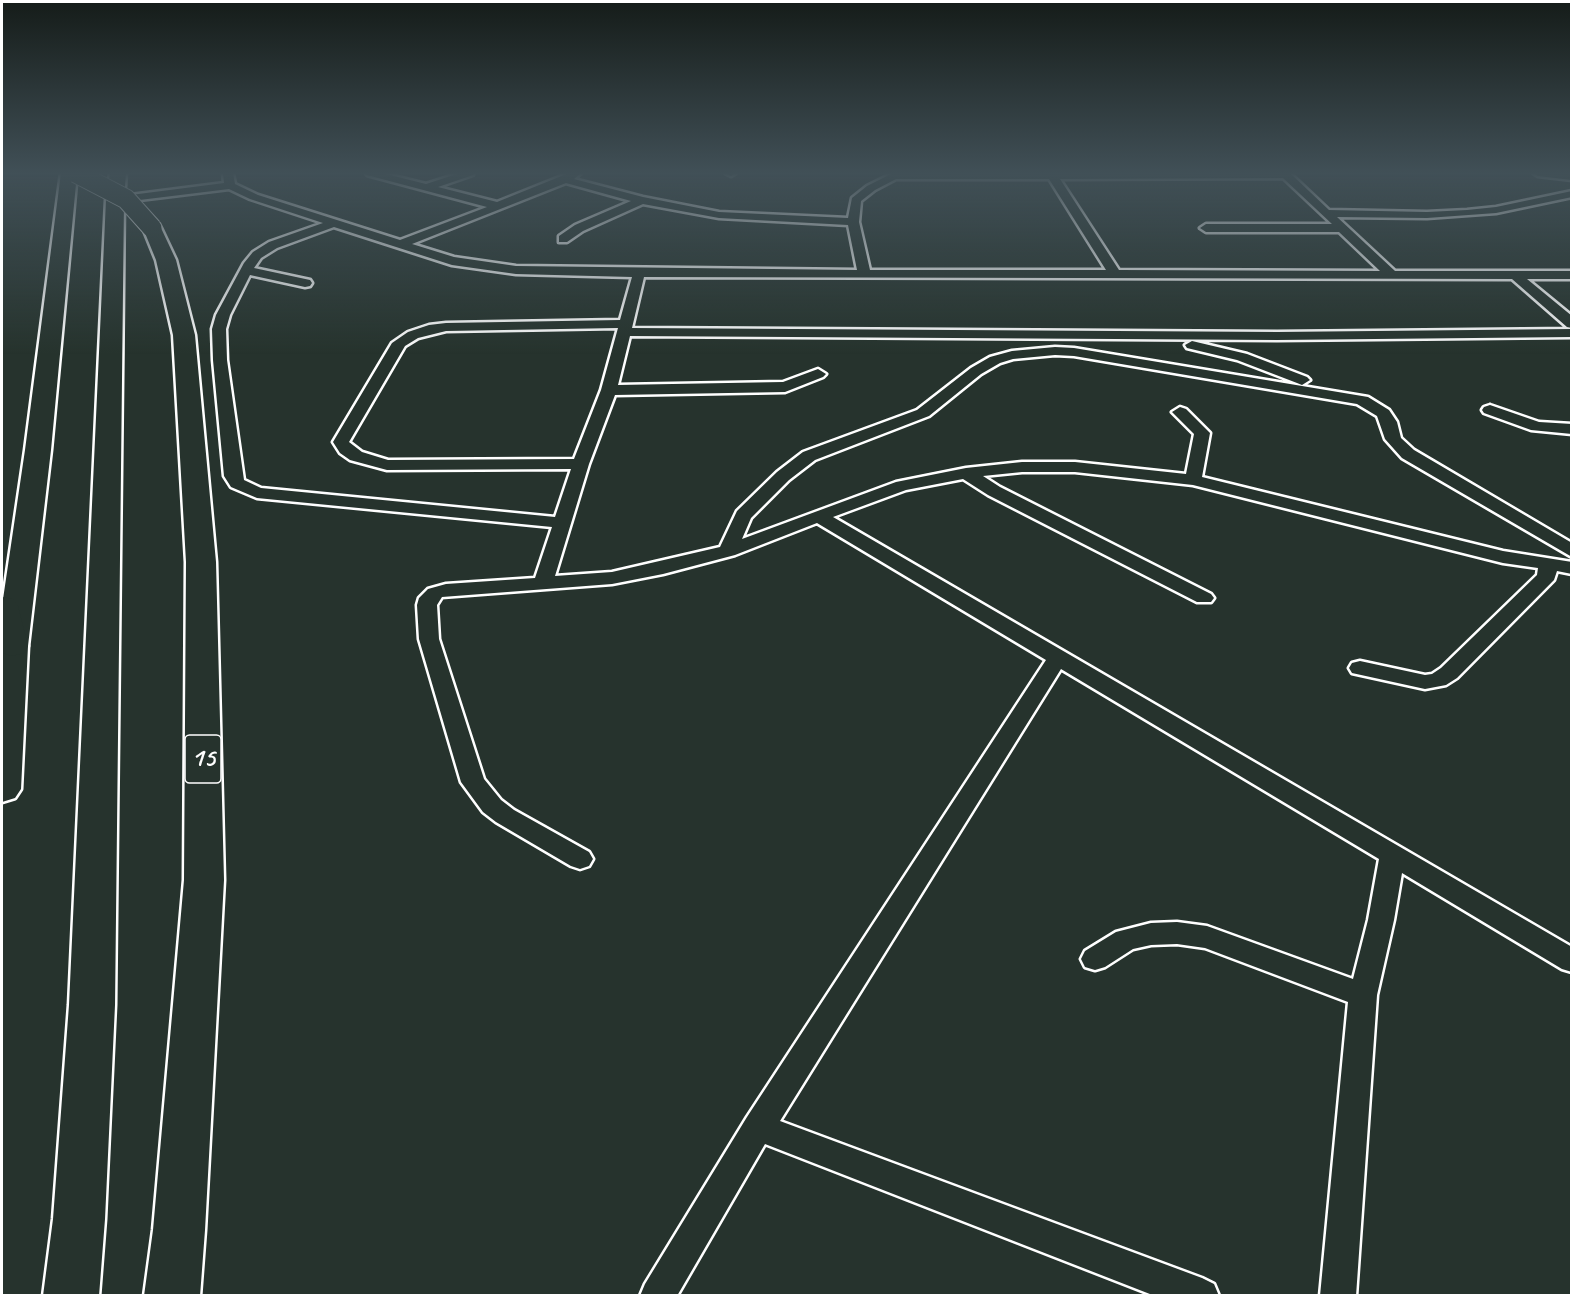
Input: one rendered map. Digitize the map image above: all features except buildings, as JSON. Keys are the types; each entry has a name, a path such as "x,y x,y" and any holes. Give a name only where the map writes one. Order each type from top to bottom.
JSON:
{"highway":[{"path":"2,789 12,646 38,450 62,234"},
{"path":"71,1296 79,1219 93,1005 114,234"},
{"name":"15","path":"154,234 166,260 183,334 201,562 204,880 179,1230 172,1296"},
{"path":"2,606 12,646"}],"street":[{"path":"305,234 273,245 257,255 246,270 223,315 219,329 219,360 233,476 237,483 257,493 562,523"},
{"path":"368,234 452,261 516,270 639,273 1572,275"},
{"path":"401,244 428,234"},
{"path":"563,239 571,234"},
{"path":"855,234 864,273"},
{"path":"1089,234 1114,273"},
{"path":"1349,234 1390,273"},
{"path":"246,270 305,283"},
{"path":"543,583 581,464 609,390 639,273"},
{"path":"1515,275 1572,324"},
{"path":"581,464 387,465 356,456 340,442 399,343 429,329 446,327 1154,336 1572,333"},
{"path":"1154,336 1242,357 1310,383 1329,394"},
{"path":"728,551 743,515 798,464 824,449 923,413 976,371 995,360 1012,355 1074,352 1362,400 1383,413 1389,422 1393,439 1408,454 1572,552"},
{"path":"609,390 785,387 818,374"},
{"path":"1490,410 1537,427 1572,429"},
{"path":"1180,412 1202,433 1193,480"},
{"path":"580,859 505,816 492,806 473,782 429,639 427,605 429,598 435,593 446,590 612,578 663,568 728,551 902,486 966,473 1022,467 1075,467 1193,480 1503,557 1547,569 1572,583"},
{"path":"966,473 994,491 1204,598"},
{"path":"818,516 1572,961"},
{"path":"1360,668 1425,682 1438,680 1449,673 1547,569 1572,568"},
{"path":"657,1296 758,1127 1057,659"},
{"path":"1338,1296 1363,995 1381,920 1392,856"},
{"path":"1095,960 1126,940 1151,934 1177,933 1207,937 1363,995"},
{"path":"758,1127 1202,1296"}]}
